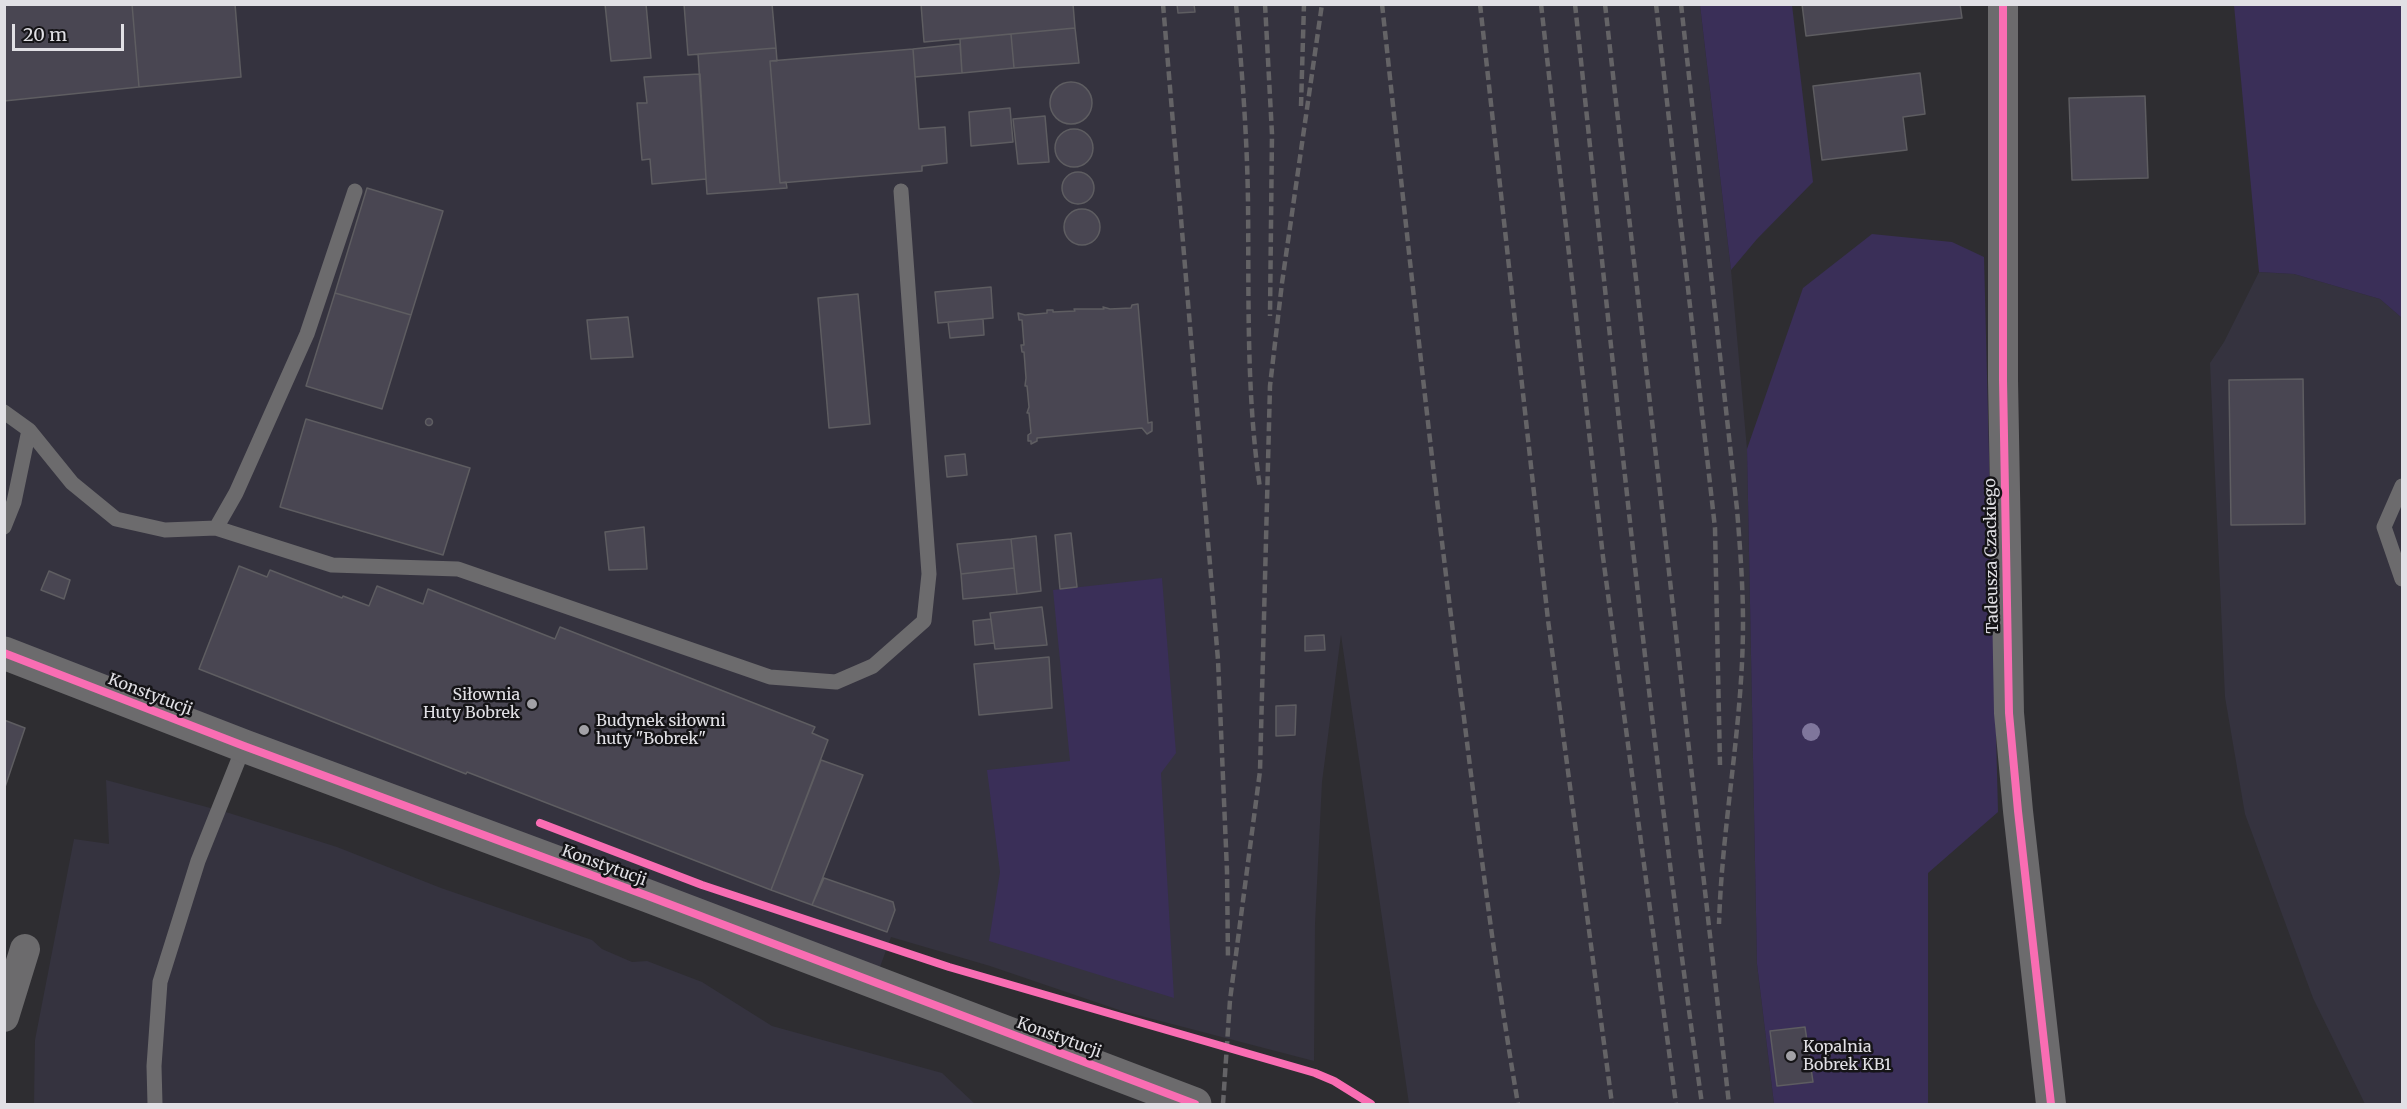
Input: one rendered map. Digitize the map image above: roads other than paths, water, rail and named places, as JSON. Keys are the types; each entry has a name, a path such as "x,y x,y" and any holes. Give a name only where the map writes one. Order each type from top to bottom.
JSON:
{"street":[{"name":"Tadeusza Czackiego","path":"2003,4 2003,380 2009,713 2051,1104"},
{"name":"Konstytucji","path":"4,653 244,746 1195,1104"},
{"path":"4,1017 26,949"}],"lane":[{"path":"216,528 236,493 307,334 355,191"},
{"path":"4,412 29,430 72,483 116,519 165,530 216,528 332,565 458,569 770,677 836,682 873,666 924,621 929,574 902,191"},
{"path":"4,527 14,502 29,430"},
{"path":"2403,486 2384,527 2403,579"},
{"path":"155,1104 154,1066 160,982 198,861 244,746"}],"railway":[{"path":"1163,4 1218,660 1227,871 1228,959"},
{"path":"1236,4 1247,152 1250,380 1260,488"},
{"path":"1265,4 1272,134 1270,316"},
{"path":"1301,106 1304,4"},
{"path":"1223,1104 1230,1000 1260,771 1270,386 1282,283 1322,4"},
{"path":"1382,4 1453,629 1489,911 1518,1104"},
{"path":"1480,4 1548,620 1612,1104"},
{"path":"1541,4 1603,557 1676,1104"},
{"path":"1575,4 1649,692 1702,1104"},
{"path":"1605,4 1729,1104"},
{"path":"1656,4 1715,528 1720,765"},
{"path":"1681,4 1737,509 1742,594 1740,698 1724,849 1719,924"}],"place":[{"name":"Siłownia Huty Bobrek","path":"532,704"},
{"name":"Budynek siłowni huty \"Bobrek\"","path":"584,730"},
{"name":"Kopalnia Bobrek KB1","path":"1791,1056"}]}
